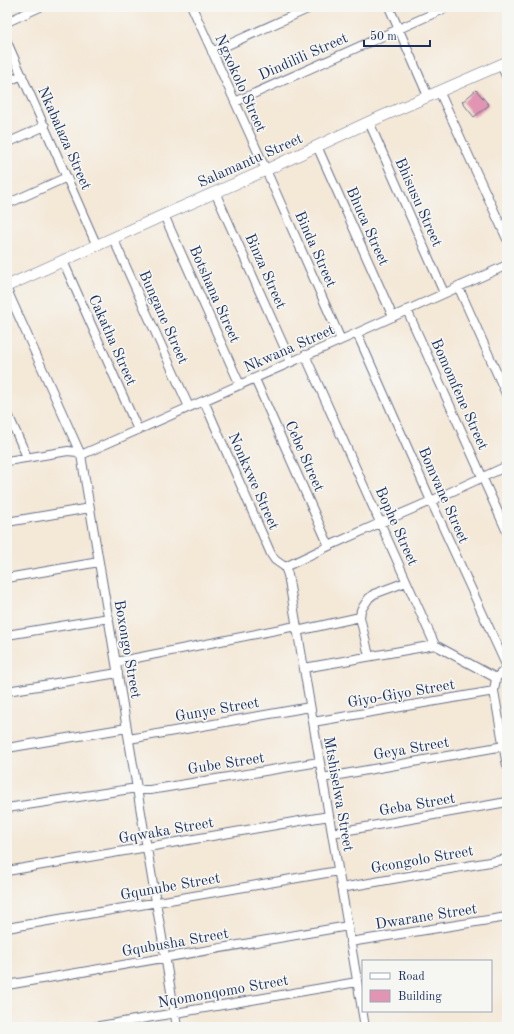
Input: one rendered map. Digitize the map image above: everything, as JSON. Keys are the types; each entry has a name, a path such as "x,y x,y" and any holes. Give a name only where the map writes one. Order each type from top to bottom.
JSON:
{"street":[{"path":"7,22 40,7"},
{"name":"Ngxokolo Street","path":"192,7 266,170"},
{"path":"212,52 312,7"},
{"path":"389,7 428,96"},
{"name":"Dindilili Street","path":"235,102 448,7"},
{"name":"Nkabalaza Street","path":"7,42 97,246"},
{"path":"504,64 507,78"},
{"name":"Salamantu Street","path":"7,286 266,170 368,122 504,64"},
{"path":"7,82 22,76"},
{"path":"439,91 507,239"},
{"name":"Bhisusu Street","path":"368,122 444,293"},
{"path":"7,143 45,126"},
{"name":"Bhuca Street","path":"317,146 393,317"},
{"name":"Binda Street","path":"266,170 341,340"},
{"path":"7,204 67,177"},
{"name":"Binza Street","path":"215,192 291,362"},
{"name":"Botshana Street","path":"164,215 240,385"},
{"name":"Bungane Street","path":"113,238 189,407"},
{"name":"Cakatha Street","path":"62,261 138,430"},
{"name":"Nkwana Street","path":"81,455 507,265"},
{"path":"458,286 507,396"},
{"name":"Boxongo Street","path":"7,290 81,455 178,1027"},
{"name":"Bomomfene Street","path":"407,310 507,532"},
{"name":"Bomvane Street","path":"357,333 507,668"},
{"name":"Bophe Street","path":"305,356 435,645"},
{"name":"Cebe Street","path":"255,378 329,546"},
{"name":"Nonkxwe Street","path":"204,401 271,554 275,560 285,567"},
{"path":"7,412 27,457"},
{"path":"7,461 68,451 77,452 81,455"},
{"path":"285,567 380,522 431,501 507,466"},
{"path":"7,522 90,508"},
{"path":"7,578 99,562"},
{"name":"Mtshiselwa Street","path":"285,567 288,575 304,668 364,1027"},
{"path":"369,656 360,618 361,610 369,598 374,594 406,582"},
{"path":"7,636 109,618"},
{"path":"116,662 296,628 360,618"},
{"path":"304,668 435,645 496,678"},
{"path":"507,668 496,678 494,691 507,766"},
{"path":"7,691 118,673"},
{"name":"Giyo-Giyo Street","path":"313,722 494,691"},
{"name":"Gunye Street","path":"129,739 310,707"},
{"path":"7,748 127,728"},
{"name":"Geya Street","path":"322,778 504,746"},
{"name":"Gube Street","path":"7,808 137,788 150,790 319,762"},
{"name":"Geba Street","path":"332,833 507,802"},
{"name":"Gqwaka Street","path":"7,871 329,816"},
{"name":"Gcongolo Street","path":"341,888 507,859"},
{"name":"Gqunube Street","path":"7,928 338,871"},
{"name":"Dwarane Street","path":"350,942 507,917"},
{"name":"Gqubusha Street","path":"7,985 348,926"},
{"name":"Nqomonqomo Street","path":"94,1027 357,982"}],"building":[{"path":"476,90 489,105 474,117 462,102"}]}
